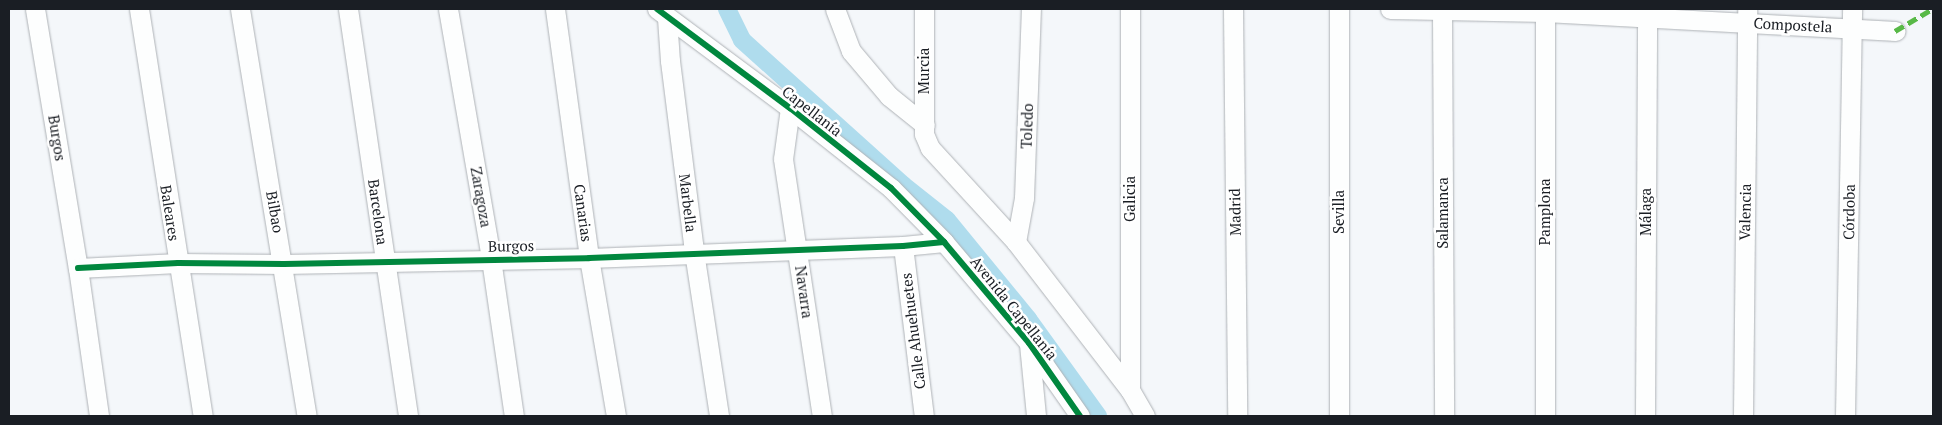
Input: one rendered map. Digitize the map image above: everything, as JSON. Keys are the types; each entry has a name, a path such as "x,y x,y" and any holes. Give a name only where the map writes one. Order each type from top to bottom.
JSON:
{"street":[{"name":"Burgos","path":"35,9 78,268 99,416"},
{"name":"Baleares","path":"139,9 203,416"},
{"name":"Bilbao","path":"240,9 284,264 307,416"},
{"name":"Barcelona","path":"348,9 408,416"},
{"name":"Zaragoza","path":"448,9 491,259 514,416"},
{"name":"Canarias","path":"555,9 589,258 616,416"},
{"path":"835,9 851,51 889,96 924,129 937,159 1016,242 1130,390 1145,416"},
{"name":"Murcia","path":"924,9 924,129"},
{"name":"Toledo","path":"1016,242 1024,198 1030,9"},
{"name":"Galicia","path":"1130,9 1130,390"},
{"name":"Madrid","path":"1233,9 1237,416"},
{"name":"Sevilla","path":"1339,9 1339,416"},
{"name":"Compostela","path":"1390,9 1545,10 1747,16 1895,31"},
{"name":"Córdoba","path":"1845,416 1852,9"},
{"name":"Salamanca","path":"1442,10 1444,416"},
{"name":"Pamplona","path":"1545,10 1545,416"},
{"name":"Capellanía","path":"662,13 790,108 891,188 944,242"},
{"name":"Marbella","path":"662,13 670,61 694,252 719,416"},
{"name":"Málaga","path":"1645,416 1647,13"},
{"name":"Valencia","path":"1743,416 1747,16"},
{"name":"Navarra","path":"790,108 783,159 822,416"},
{"name":"Burgos","path":"78,268 178,264 284,264 589,258 694,252 903,246 944,242"},
{"name":"Avenida Capellanía","path":"944,242 1029,342 1080,416"},
{"name":"Calle Ahuehuetes","path":"903,246 924,416"},
{"path":"1029,342 1036,416"}],"waterway":[{"path":"727,9 742,40 903,185 947,220 1028,319 1098,416"}],"marked path":[{"path":"1895,31 1932,9"}],"cycle path":[{"path":"657,9 790,108 891,188 944,242 1029,343 1080,416"},
{"path":"78,268 178,263 284,264 589,258 903,246 944,242"}]}
